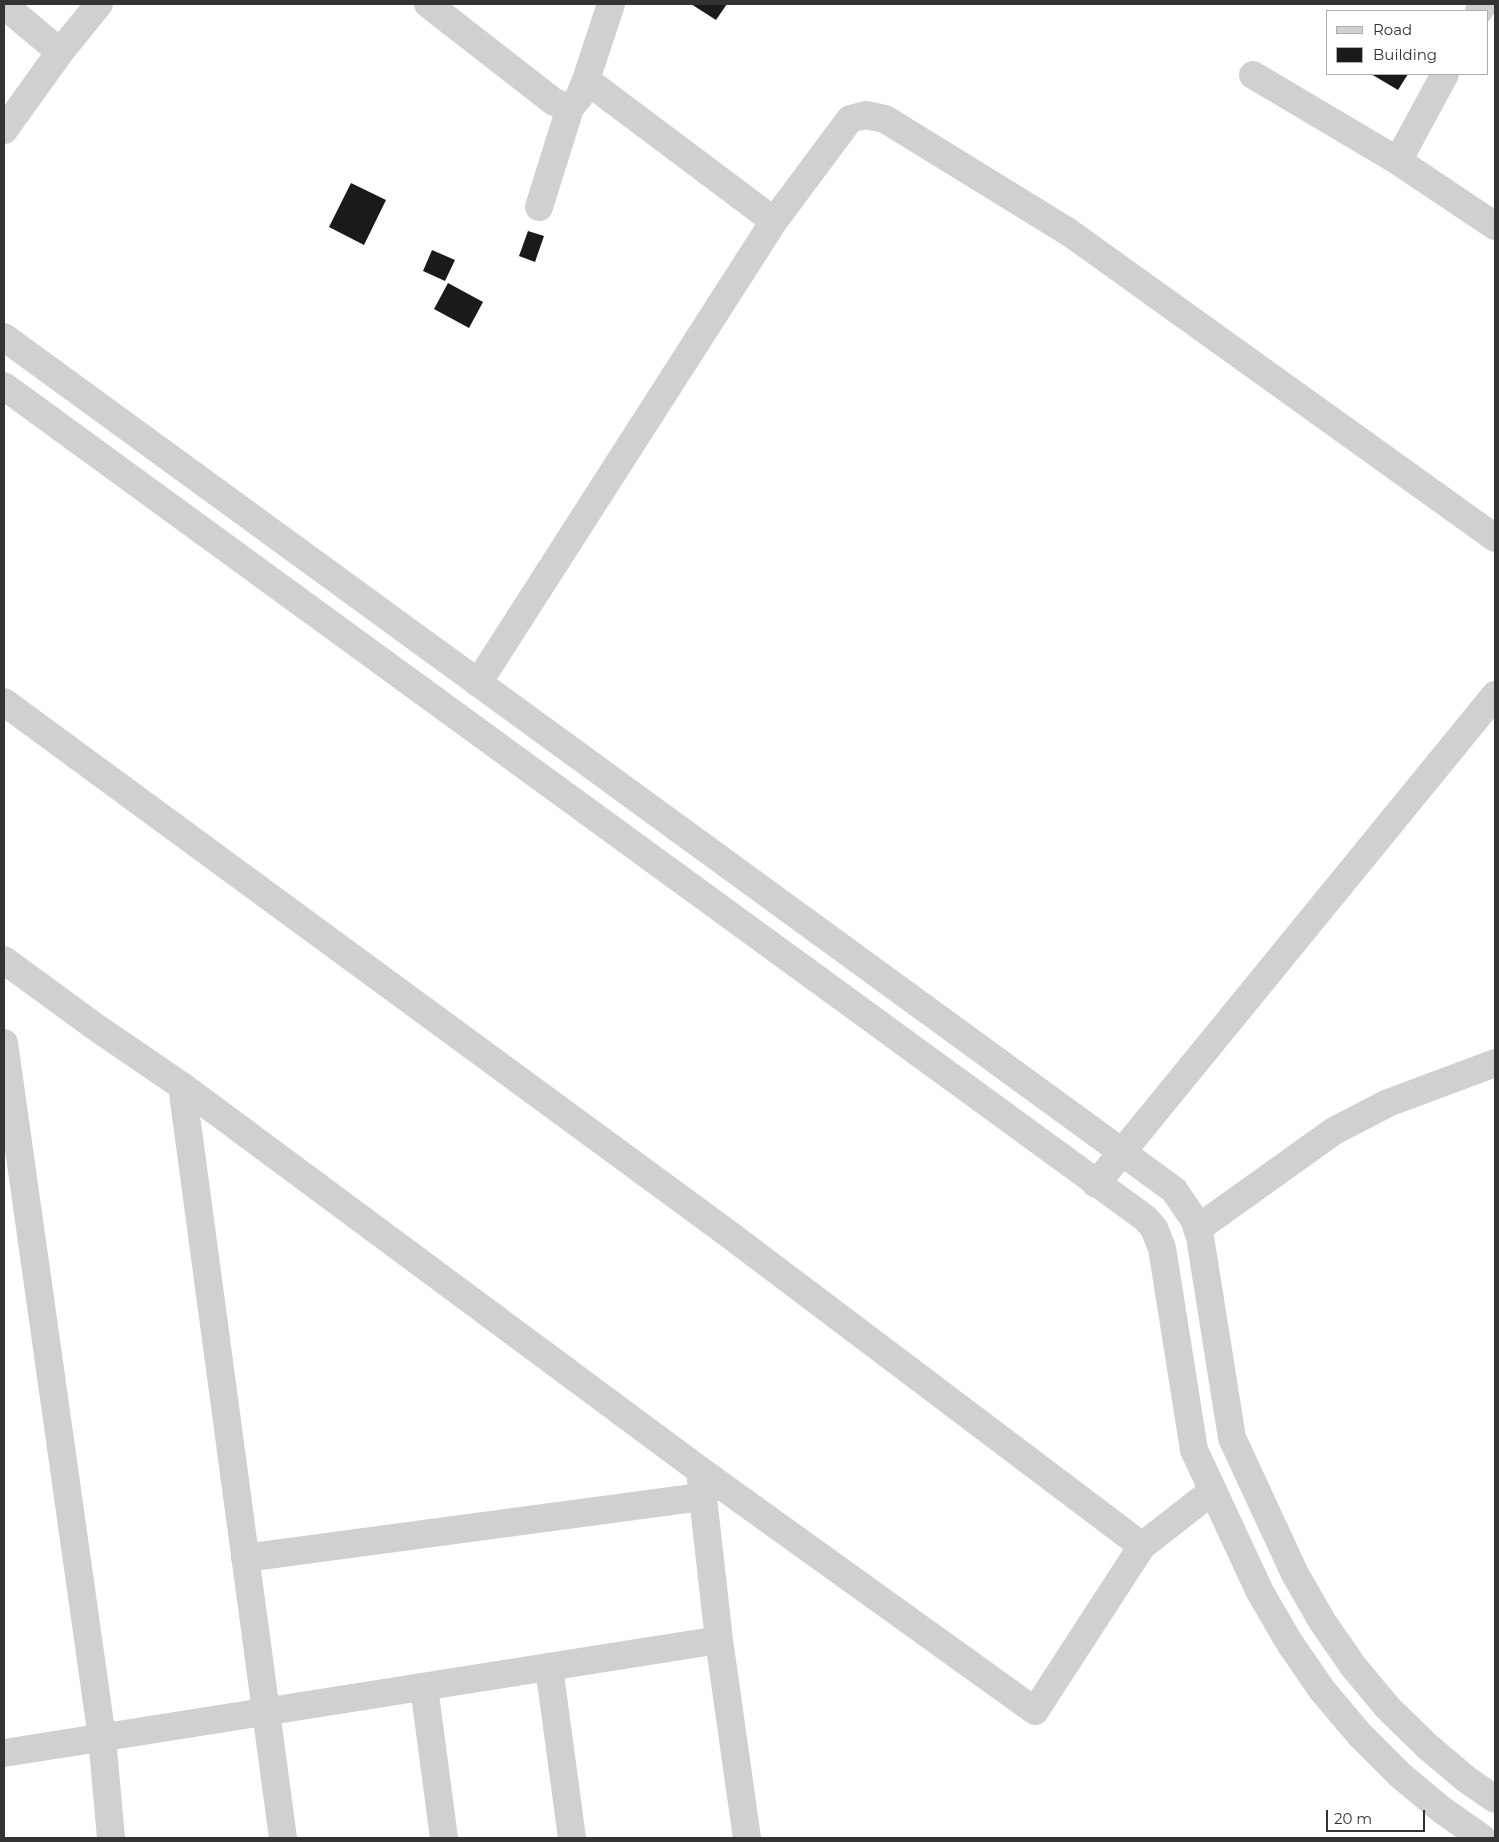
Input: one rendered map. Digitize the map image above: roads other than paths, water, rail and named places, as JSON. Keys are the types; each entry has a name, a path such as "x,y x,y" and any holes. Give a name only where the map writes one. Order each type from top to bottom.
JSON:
{"street":[{"path":"4,130 60,52 100,4"},
{"path":"428,4 554,102 570,108"},
{"path":"539,207 570,108 579,97 586,80 611,4"},
{"path":"4,5 60,52"},
{"path":"1253,75 1398,161 1495,226"},
{"path":"1398,161 1444,75"},
{"path":"586,80 774,221"},
{"path":"478,683 774,221 850,120 866,115 885,119 1070,233 1495,538"},
{"path":"4,337 1174,1190 1186,1207 1197,1229 1204,1254 1232,1438 1295,1574 1322,1621 1353,1666 1388,1708 1427,1746 1466,1779 1495,1799"},
{"path":"4,386 1145,1218 1158,1238 1165,1262 1194,1450 1260,1592 1289,1642 1322,1690 1360,1734 1400,1775 1442,1810 1482,1838"},
{"path":"1096,1184 1495,694"},
{"path":"4,702 730,1235 1142,1546"},
{"path":"4,960 97,1028 182,1086 701,1484 1035,1711 1142,1546 1206,1496"},
{"path":"4,1043 102,1738 111,1838"},
{"path":"1197,1229 1334,1130 1388,1103 1495,1063"},
{"path":"182,1086 283,1838"},
{"path":"245,1558 701,1484"},
{"path":"701,1484 719,1640 747,1838"},
{"path":"4,1753 719,1640"},
{"path":"549,1667 572,1838"},
{"path":"424,1687 444,1838"}]}
